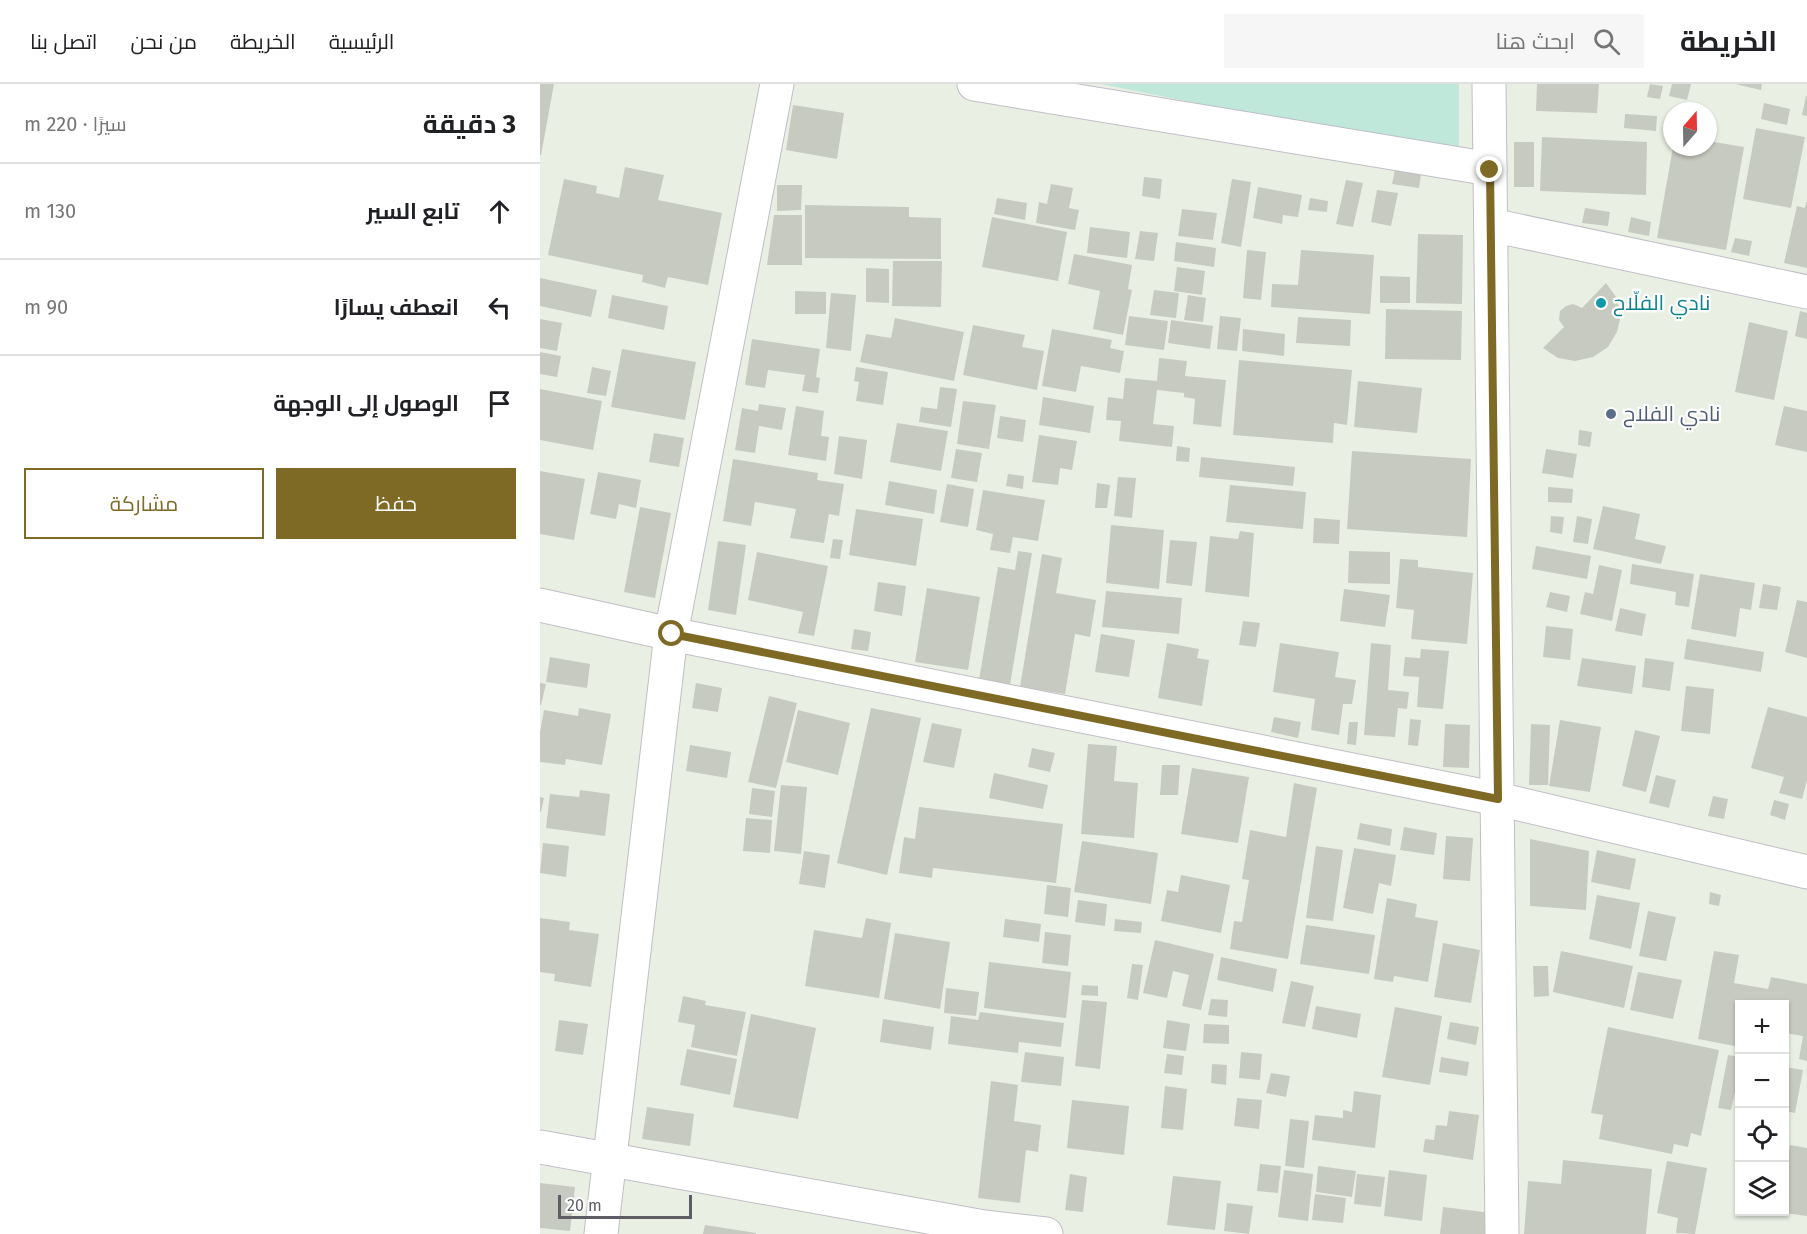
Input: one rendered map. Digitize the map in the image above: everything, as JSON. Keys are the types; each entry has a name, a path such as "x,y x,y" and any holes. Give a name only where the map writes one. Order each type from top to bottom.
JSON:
{"street":[{"path":"601,1234 672,634 777,84"},
{"path":"974,84 1490,170"},
{"path":"1490,84 1502,1234"},
{"path":"1491,225 1807,292"},
{"path":"540,605 672,634 1498,799 1807,872"},
{"path":"540,1147 984,1227 1046,1234"}],"shaded area":[{"path":"1101,84 1459,84 1459,156"}],"building":[{"path":"540,84 554,84 541,155 540,155"},
{"path":"1537,84 1599,84 1597,113 1536,111"},
{"path":"1650,84 1663,86 1660,99 1647,97"},
{"path":"1672,84 1691,84 1687,100 1669,96"},
{"path":"1735,84 1762,84 1761,90"},
{"path":"1807,96 1807,116 1802,115"},
{"path":"1764,103 1790,109 1787,125 1761,119"},
{"path":"793,105 844,113 837,159 786,150"},
{"path":"1625,114 1657,116 1656,131 1624,128"},
{"path":"1756,128 1805,137 1791,208 1743,199"},
{"path":"1542,137 1647,142 1646,195 1540,191"},
{"path":"1514,142 1534,142 1534,187 1514,187"},
{"path":"1717,142 1744,147 1726,250 1657,238 1671,156 1717,156"},
{"path":"625,167 664,175 658,200 722,213 708,285 668,277 665,288 642,282 643,275 548,255 564,179 597,186 596,193 619,198"},
{"path":"1395,170 1421,174 1419,188 1392,184"},
{"path":"1144,177 1162,179 1160,199 1142,196"},
{"path":"1232,179 1251,182 1241,247 1221,243"},
{"path":"1346,180 1363,183 1353,227 1336,224"},
{"path":"1051,184 1073,188 1069,208 1079,210 1075,230 1036,223 1039,202 1047,204"},
{"path":"777,185 802,185 801,210 777,211"},
{"path":"1258,187 1302,195 1298,217 1283,215 1282,224 1253,218"},
{"path":"1377,190 1398,193 1391,226 1371,222"},
{"path":"997,198 1027,203 1025,220 994,214"},
{"path":"1310,198 1328,201 1327,212 1308,210"},
{"path":"1806,202 1807,268 1784,263 1797,206 1805,208"},
{"path":"805,205 909,207 909,217 941,218 941,259 805,258"},
{"path":"1585,208 1610,212 1608,226 1582,223"},
{"path":"1182,209 1217,213 1213,240 1178,236"},
{"path":"774,215 802,215 802,265 767,265"},
{"path":"992,217 1067,232 1058,281 982,267"},
{"path":"1631,217 1651,222 1649,236 1628,232"},
{"path":"1090,227 1130,232 1127,258 1087,253"},
{"path":"1140,231 1158,233 1154,261 1135,259"},
{"path":"1418,234 1463,235 1462,304 1416,303"},
{"path":"1735,238 1752,241 1749,256 1731,252"},
{"path":"1176,242 1216,248 1214,267 1174,261"},
{"path":"1247,250 1266,252 1261,300 1243,298"},
{"path":"1301,250 1374,255 1370,314 1271,307 1272,284 1298,285"},
{"path":"1074,254 1132,265 1128,289 1132,290 1123,335 1093,329 1100,291 1068,284"},
{"path":"893,261 942,261 941,307 892,306"},
{"path":"1177,267 1205,271 1202,295 1174,291"},
{"path":"866,268 889,269 889,303 866,302"},
{"path":"1380,276 1410,277 1410,303 1380,303"},
{"path":"540,278 597,290 591,317 540,306"},
{"path":"1606,283 1616,297 1621,315 1617,332 1608,347 1593,357 1575,361 1558,358 1543,348 1564,327 1559,320 1560,311 1573,304 1582,308"},
{"path":"1154,290 1179,293 1176,318 1150,315"},
{"path":"795,291 826,292 826,314 795,314"},
{"path":"831,293 856,295 851,351 826,348"},
{"path":"612,295 668,306 664,330 608,318"},
{"path":"1188,295 1206,298 1203,322 1184,320"},
{"path":"1386,309 1462,311 1461,360 1385,359"},
{"path":"1800,311 1807,313 1807,339 1795,336"},
{"path":"1129,316 1168,321 1164,350 1125,345"},
{"path":"1220,316 1241,318 1237,351 1217,349"},
{"path":"1298,317 1351,320 1350,346 1296,343"},
{"path":"895,318 964,332 954,381 860,362 866,334 891,338"},
{"path":"540,319 562,323 557,351 540,348"},
{"path":"1171,320 1213,326 1210,349 1168,343"},
{"path":"1749,322 1788,331 1774,400 1735,392"},
{"path":"973,325 1025,335 1022,347 1044,351 1037,390 963,375"},
{"path":"1052,329 1112,340 1110,348 1124,351 1120,373 1081,366 1076,392 1042,386"},
{"path":"1243,329 1285,334 1284,356 1242,351"},
{"path":"752,339 820,349 816,377 820,378 818,393 802,391 805,375 768,370 765,388 745,385"},
{"path":"622,349 696,362 685,420 611,407"},
{"path":"540,352 561,356 557,377 540,374"},
{"path":"1159,358 1187,361 1185,376 1226,380 1221,427 1193,424 1195,399 1184,397 1184,393 1157,390 1153,424 1174,426 1172,447 1119,441 1121,421 1106,420 1108,397 1123,399 1125,378 1157,381"},
{"path":"1239,360 1352,370 1347,425 1334,423 1333,443 1233,435"},
{"path":"592,367 611,371 606,396 587,393"},
{"path":"856,367 888,372 883,405 856,401 859,382 854,381"},
{"path":"1358,381 1422,388 1417,433 1354,427"},
{"path":"940,387 957,389 951,427 919,422 921,407 937,409"},
{"path":"540,389 602,401 593,450 540,440"},
{"path":"1043,397 1094,406 1090,433 1039,425"},
{"path":"963,401 996,405 989,449 957,444"},
{"path":"759,404 786,408 782,430 759,426 755,453 735,450 742,408 758,411"},
{"path":"796,406 824,411 821,436 829,437 826,461 788,455"},
{"path":"1784,406 1807,411 1807,452 1775,445"},
{"path":"1000,416 1026,420 1023,442 997,438"},
{"path":"897,423 948,431 941,471 890,462"},
{"path":"1579,430 1592,432 1590,447 1578,445"},
{"path":"654,433 684,438 679,467 649,462"},
{"path":"1039,435 1077,441 1072,470 1060,468 1058,485 1032,482"},
{"path":"839,436 867,440 862,479 834,474"},
{"path":"1177,446 1190,448 1189,462 1176,461"},
{"path":"956,449 982,453 977,482 951,478"},
{"path":"1546,449 1577,454 1573,478 1542,473"},
{"path":"1352,451 1471,459 1467,537 1347,529"},
{"path":"1201,457 1295,467 1293,486 1199,477"},
{"path":"733,459 818,473 817,480 844,484 839,516 829,514 824,543 790,538 796,509 755,502 751,526 723,521"},
{"path":"540,471 585,479 574,540 540,534"},
{"path":"598,472 641,480 636,508 619,504 616,519 590,514"},
{"path":"1008,474 1024,476 1023,489 1006,486"},
{"path":"1118,477 1136,478 1132,518 1114,516"},
{"path":"889,481 937,490 934,514 885,505"},
{"path":"1097,483 1110,485 1107,508 1095,508"},
{"path":"947,484 974,489 968,527 940,522"},
{"path":"1230,485 1306,492 1303,529 1226,522"},
{"path":"1548,487 1573,489 1572,503 1548,502"},
{"path":"983,490 1045,500 1038,541 1013,537 1010,553 990,550 993,534 976,530"},
{"path":"1603,506 1640,514 1635,539 1666,546 1661,564 1593,549"},
{"path":"640,507 671,513 655,598 624,592"},
{"path":"856,509 923,519 916,566 849,555"},
{"path":"1551,516 1564,517 1562,534 1550,532"},
{"path":"1577,516 1592,519 1588,544 1573,542"},
{"path":"1314,518 1340,520 1339,544 1313,543"},
{"path":"1111,525 1164,530 1159,589 1106,583"},
{"path":"1240,531 1254,533 1249,597 1205,592 1210,536 1238,539"},
{"path":"833,539 843,540 840,559 830,558"},
{"path":"1170,540 1197,542 1192,586 1166,583"},
{"path":"718,541 746,545 736,615 708,610"},
{"path":"1536,546 1591,556 1587,579 1532,569"},
{"path":"1018,551 1032,553 1010,685 979,680 998,567 1015,570"},
{"path":"1349,551 1390,552 1390,584 1348,583"},
{"path":"757,552 828,566 814,636 798,633 803,612 748,600"},
{"path":"1042,554 1062,558 1056,593 1096,600 1090,637 1075,634 1065,694 1020,687"},
{"path":"1400,559 1418,560 1418,567 1473,573 1467,644 1411,639 1414,610 1396,608"},
{"path":"1632,564 1694,574 1689,607 1675,605 1676,592 1630,584"},
{"path":"1599,565 1622,570 1612,621 1580,614 1585,592 1593,594"},
{"path":"1700,574 1755,583 1751,610 1740,608 1736,637 1691,629"},
{"path":"878,582 906,586 902,616 874,611"},
{"path":"1763,584 1781,587 1777,610 1759,608"},
{"path":"927,588 980,597 968,670 915,662"},
{"path":"1344,589 1390,595 1385,627 1340,621"},
{"path":"1106,591 1182,598 1179,634 1102,627"},
{"path":"1550,592 1570,596 1567,612 1546,607"},
{"path":"1797,600 1807,602 1807,658 1785,652"},
{"path":"1620,608 1646,614 1642,636 1615,631"},
{"path":"1243,621 1260,623 1256,647 1239,645"},
{"path":"1546,626 1573,629 1570,660 1543,657"},
{"path":"854,629 871,632 868,651 851,649"},
{"path":"1101,634 1135,640 1129,677 1095,672"},
{"path":"1687,639 1764,652 1761,672 1684,659"},
{"path":"1167,643 1199,649 1197,658 1209,660 1202,706 1158,698"},
{"path":"1280,643 1339,652 1335,677 1356,680 1352,704 1343,704 1339,735 1311,730 1315,699 1273,692"},
{"path":"1371,643 1391,645 1388,690 1409,692 1407,709 1398,708 1395,737 1364,735"},
{"path":"1421,649 1449,651 1443,709 1417,707 1419,677 1403,676 1405,657 1420,658"},
{"path":"550,657 590,664 587,688 546,682"},
{"path":"1582,658 1636,666 1632,694 1577,686"},
{"path":"1645,658 1674,662 1670,691 1642,687"},
{"path":"540,683 546,684 541,705 540,705"},
{"path":"696,683 722,688 718,712 692,708"},
{"path":"1686,686 1714,689 1710,734 1681,731"},
{"path":"769,696 797,703 776,788 748,782"},
{"path":"1768,707 1807,717 1807,780 1802,799 1779,793 1784,777 1751,768"},
{"path":"579,708 611,714 602,765 566,759 565,765 540,762 540,732 544,710 578,716"},
{"path":"871,708 921,718 887,875 837,863"},
{"path":"798,710 850,723 838,775 786,762"},
{"path":"1274,717 1301,722 1298,738 1271,732"},
{"path":"1410,719 1421,720 1418,746 1408,745"},
{"path":"1560,720 1601,727 1590,792 1549,786"},
{"path":"1349,722 1358,722 1356,745 1347,744"},
{"path":"932,723 962,729 954,768 923,762"},
{"path":"1445,724 1470,725 1469,768 1443,767"},
{"path":"1531,724 1550,725 1548,785 1529,785"},
{"path":"1635,730 1660,736 1646,792 1622,786"},
{"path":"1088,744 1117,746 1114,781 1138,783 1134,838 1081,834"},
{"path":"690,745 731,752 727,778 686,771"},
{"path":"1032,748 1055,753 1050,772 1028,767"},
{"path":"1162,765 1180,765 1178,795 1160,795"},
{"path":"1192,768 1249,777 1238,843 1181,834"},
{"path":"994,773 1048,785 1043,809 989,798"},
{"path":"1656,775 1676,780 1669,808 1649,803"},
{"path":"1294,783 1317,788 1288,959 1230,949 1234,921 1242,922 1249,880 1242,879 1250,830 1286,837"},
{"path":"781,785 807,787 801,854 774,851"},
{"path":"752,788 775,791 772,817 749,814"},
{"path":"580,790 610,794 605,836 546,828 550,794 579,797"},
{"path":"1713,796 1728,799 1724,819 1708,816"},
{"path":"540,797 544,798 541,812 540,812"},
{"path":"1774,800 1789,804 1785,820 1770,815"},
{"path":"919,807 1063,824 1056,883 933,868 932,878 899,873 904,837 915,839"},
{"path":"746,818 772,820 770,853 743,851"},
{"path":"1360,823 1392,829 1390,846 1357,839"},
{"path":"1404,827 1437,833 1434,855 1400,850"},
{"path":"1446,836 1473,838 1470,881 1443,879"},
{"path":"1530,839 1589,851 1586,910 1530,906"},
{"path":"1082,841 1158,853 1151,904 1074,892"},
{"path":"543,843 569,846 566,877 540,873"},
{"path":"1316,846 1343,850 1333,921 1306,918"},
{"path":"1354,848 1396,855 1391,886 1379,883 1373,914 1343,908"},
{"path":"1597,850 1636,859 1630,890 1591,882"},
{"path":"804,851 830,855 825,888 799,884"},
{"path":"1181,875 1230,885 1221,933 1161,921 1167,890 1178,892"},
{"path":"1047,885 1071,888 1068,917 1044,914"},
{"path":"1710,892 1721,895 1719,906 1709,904"},
{"path":"1597,895 1640,903 1631,949 1589,939"},
{"path":"1387,898 1417,904 1415,917 1438,921 1428,982 1394,976 1393,982 1374,979"},
{"path":"1078,900 1107,904 1105,926 1075,922"},
{"path":"1648,911 1676,917 1666,961 1639,956"},
{"path":"540,918 570,922 569,930 599,934 591,987 554,981 555,974 540,972"},
{"path":"866,918 891,923 879,998 805,986 814,930 862,938"},
{"path":"1005,919 1041,924 1039,942 1003,937"},
{"path":"1115,919 1142,922 1141,933 1114,931"},
{"path":"1306,925 1375,935 1369,974 1300,964"},
{"path":"1045,932 1071,935 1068,966 1042,963"},
{"path":"895,933 950,942 940,1009 884,999"},
{"path":"1155,940 1214,954 1201,1010 1182,1006 1189,975 1173,971 1167,998 1143,993"},
{"path":"1443,943 1480,950 1471,1003 1434,997"},
{"path":"1561,951 1633,966 1624,1008 1553,992"},
{"path":"1714,951 1739,955 1734,983 1768,989 1771,977 1807,984 1807,1061 1799,1059 1803,1036 1789,1034 1789,1000 1735,1000 1735,1046 1698,1039"},
{"path":"1221,957 1277,969 1273,992 1217,980"},
{"path":"989,962 1071,972 1066,1018 984,1008"},
{"path":"1132,964 1143,965 1138,1000 1127,998"},
{"path":"1533,966 1548,966 1549,996 1534,997"},
{"path":"1638,972 1682,980 1673,1019 1630,1010"},
{"path":"1291,981 1314,986 1305,1027 1282,1023"},
{"path":"1082,985 1098,986 1098,996 1081,995"},
{"path":"946,988 979,992 976,1016 944,1013"},
{"path":"683,996 706,1001 705,1005 746,1012 737,1056 691,1047 695,1025 678,1022"},
{"path":"1211,999 1228,1000 1227,1017 1208,1015"},
{"path":"1082,1000 1107,1002 1100,1069 1075,1066"},
{"path":"1316,1006 1361,1014 1357,1038 1312,1029"},
{"path":"1395,1007 1442,1016 1430,1085 1382,1077"},
{"path":"980,1012 1064,1023 1061,1047 1019,1042 1018,1053 948,1044 951,1016 978,1020"},
{"path":"751,1014 816,1028 798,1119 733,1107"},
{"path":"883,1019 934,1027 931,1050 880,1042"},
{"path":"559,1020 588,1024 583,1055 555,1051"},
{"path":"1167,1020 1190,1024 1186,1051 1163,1048"},
{"path":"1450,1022 1479,1027 1476,1045 1447,1039"},
{"path":"1204,1024 1229,1025 1229,1044 1203,1043"},
{"path":"1608,1027 1719,1050 1701,1136 1691,1133 1688,1147 1674,1144 1672,1154 1599,1139 1603,1115 1591,1113"},
{"path":"687,1049 737,1059 730,1095 680,1085"},
{"path":"1025,1052 1064,1057 1061,1086 1021,1082"},
{"path":"1241,1052 1262,1054 1260,1080 1239,1078"},
{"path":"1167,1054 1184,1056 1182,1075 1164,1073"},
{"path":"1728,1055 1735,1056 1735,1092 1731,1110 1718,1108"},
{"path":"1441,1057 1469,1062 1467,1076 1439,1072"},
{"path":"1212,1064 1227,1065 1226,1085 1211,1083"},
{"path":"1789,1068 1803,1070 1795,1113 1789,1112"},
{"path":"1271,1073 1290,1076 1286,1097 1266,1093"},
{"path":"991,1081 1018,1085 1014,1121 1041,1125 1038,1152 1026,1150 1020,1203 978,1198"},
{"path":"1165,1086 1187,1089 1183,1130 1161,1128"},
{"path":"1354,1091 1381,1095 1375,1148 1312,1140 1315,1115 1343,1118 1343,1110 1352,1112"},
{"path":"1237,1098 1262,1100 1259,1129 1234,1126"},
{"path":"1072,1100 1129,1106 1124,1155 1067,1148"},
{"path":"647,1107 694,1114 690,1146 642,1139"},
{"path":"1449,1111 1479,1115 1473,1160 1423,1152 1425,1139 1434,1140 1436,1125 1447,1126"},
{"path":"1290,1119 1309,1121 1304,1168 1285,1166"},
{"path":"1790,1145 1807,1148 1807,1216 1789,1214"},
{"path":"1563,1160 1652,1169 1646,1234 1524,1234 1528,1181 1561,1184"},
{"path":"1667,1161 1707,1168 1695,1234 1676,1233 1678,1218 1657,1213"},
{"path":"1260,1164 1281,1166 1278,1193 1257,1191"},
{"path":"1318,1166 1356,1171 1352,1197 1316,1192"},
{"path":"1284,1170 1313,1174 1308,1221 1278,1217"},
{"path":"1389,1170 1427,1175 1422,1221 1384,1216"},
{"path":"1070,1174 1087,1177 1083,1212 1065,1210"},
{"path":"1357,1174 1385,1177 1381,1207 1354,1204"},
{"path":"1173,1176 1221,1181 1215,1230 1167,1225"},
{"path":"540,1183 575,1187 570,1231 540,1228"},
{"path":"1315,1194 1346,1198 1343,1223 1312,1220"},
{"path":"1227,1203 1253,1206 1249,1234 1224,1231"},
{"path":"1443,1207 1492,1213 1489,1234 1440,1234"},
{"path":"705,1225 756,1233 756,1234 703,1234"}],"place":[{"name":"نادي الفلّاح","path":"1601,303"},
{"name":"نادي الفلاح","path":"1611,414"}],"route":[{"path":"672,634 1498,799 1490,170"}]}
